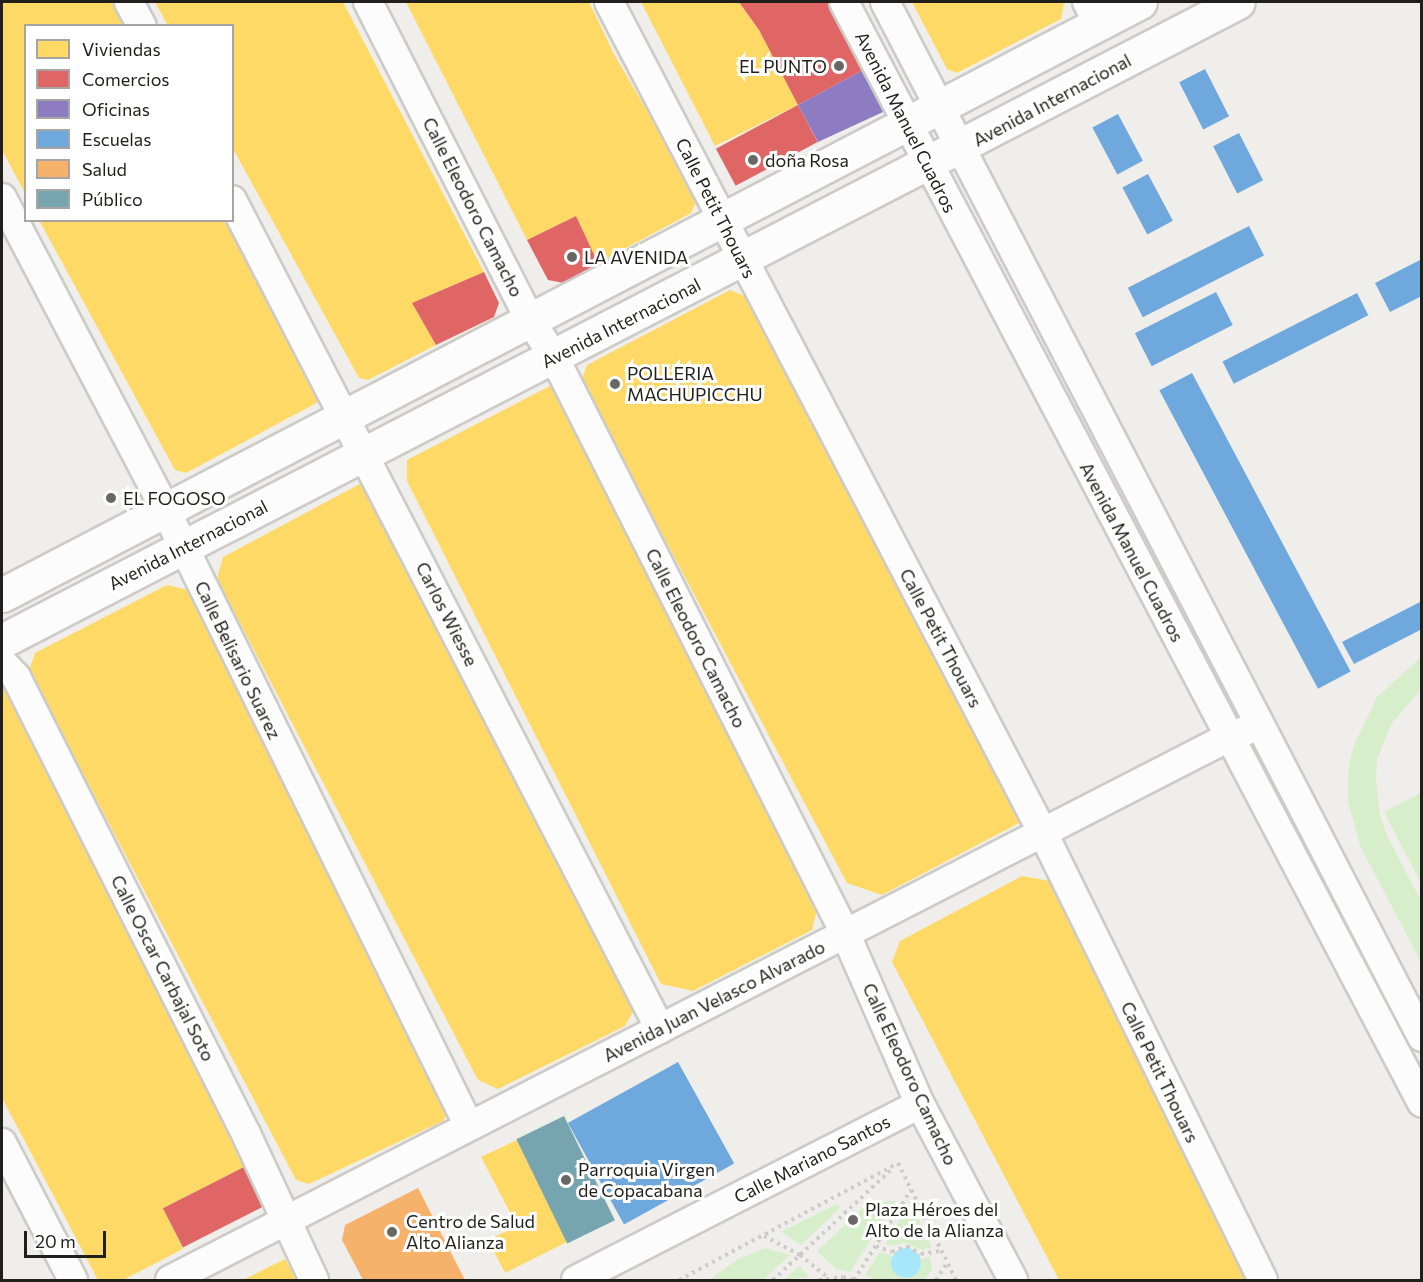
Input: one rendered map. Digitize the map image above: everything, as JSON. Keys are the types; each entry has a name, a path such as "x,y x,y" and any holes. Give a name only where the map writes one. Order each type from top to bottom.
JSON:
{"main road":[{"path":"2,595 940,108 1093,13 1140,2"},
{"name":"Avenida Internacional","path":"2,640 961,148 1238,2"}],"street":[{"path":"129,2 141,24"},
{"name":"Calle Eleodoro Camacho","path":"368,2 531,320 554,357 846,935 920,1104 1013,1281"},
{"name":"Calle Petit Thouars","path":"609,2 1043,833 1263,1281"},
{"name":"Avenida Manuel Cuadros","path":"844,2 1422,1103"},
{"name":"Avenida Manuel Cuadros","path":"885,2 1422,1037"},
{"name":"Calle Belisario Suarez","path":"2,198 165,509 182,548 469,1126"},
{"name":"Carlos Wiesse","path":"234,204 660,1029"},
{"name":"Calle Oscar Carbajal Soto","path":"2,662 16,676 246,1134 284,1223 314,1281"},
{"name":"Avenida Juan Velasco Alvarado","path":"170,1281 1229,737 1260,725"},
{"name":"Calle Mariano Santos","path":"576,1281 920,1104"},
{"path":"2,1143 73,1281"}],"path":[{"path":"898,1163 956,1281"},
{"path":"679,1281 898,1163"},
{"path":"773,1281 898,1163"},
{"path":"819,1281 828,1278 855,1280 912,1190"},
{"path":"763,1236 800,1255 828,1278"},
{"path":"876,1246 891,1252 907,1246 921,1254 941,1251"},
{"path":"936,1281 947,1263"}],"green space":[{"path":"1421,657 1421,689 1391,724 1377,760 1376,779 1380,816 1387,836 1421,901 1421,962 1360,846 1348,801 1348,774 1353,747 1377,697"},
{"path":"1421,793 1421,883 1384,812"},
{"path":"888,1201 896,1201 850,1272 836,1269 817,1251 862,1209"},
{"path":"837,1204 841,1207 801,1245 781,1232"},
{"path":"907,1209 917,1215 932,1247 921,1250 906,1242 893,1246 885,1244"},
{"path":"765,1248 790,1255 763,1280 709,1280 738,1259"},
{"path":"880,1252 892,1256 891,1261 920,1269 920,1259 930,1257 932,1270 924,1280 876,1280 865,1275"},
{"path":"800,1266 809,1277 784,1280"}],"water":[{"path":"906,1248 912,1249 920,1257 920,1269 912,1277 906,1278 900,1277 892,1269 891,1263 892,1257 900,1249"}],"building: Viviendas":[{"path":"2,2 121,2 132,24 24,24 24,191 2,150"},
{"path":"155,2 343,2 484,272 412,303 436,345 368,380 359,378 234,151 234,24 167,24"},
{"path":"406,2 589,2 615,56 698,198 691,213 598,263 576,216 527,240"},
{"path":"641,2 739,2 759,30 798,105 715,146"},
{"path":"912,2 1064,3 1061,19 957,73 947,69"},
{"path":"40,222 233,222 320,401 186,473 175,470"},
{"path":"730,290 756,301 1023,821 882,895 847,883 581,381 587,365"},
{"path":"552,385 817,909 812,930 693,991 661,984 407,481 407,460"},
{"path":"371,478 637,1004 625,1026 498,1089 478,1080 217,579 223,557"},
{"path":"167,585 188,590 452,1106 443,1121 309,1184 296,1180 29,671 35,653"},
{"path":"2,676 244,1167 163,1208 183,1249 123,1280 98,1280 2,1098"},
{"path":"1022,876 1055,882 1253,1280 1059,1280 892,962 900,941"},
{"path":"517,1140 567,1242 505,1273 488,1240 517,1226 481,1157"},
{"path":"285,1259 297,1280 243,1280"}],"building: Comercios":[{"path":"739,2 831,2 867,68 798,105 759,30"},
{"path":"798,105 818,142 736,186 716,149"},
{"path":"576,216 598,263 564,283 548,280 527,240"},
{"path":"484,272 499,303 494,317 436,345 412,303"},
{"path":"244,1167 264,1206 183,1248 163,1208"}],"building: Oficinas":[{"path":"867,68 885,103 883,112 818,142 798,105"}],"building: Escuelas":[{"path":"1205,69 1229,116 1203,129 1179,82"},
{"path":"1118,114 1143,161 1117,174 1092,128"},
{"path":"1239,133 1263,180 1237,193 1213,146"},
{"path":"1148,174 1173,221 1147,234 1122,188"},
{"path":"1249,226 1264,255 1143,317 1128,288"},
{"path":"1422,259 1422,296 1390,312 1375,283"},
{"path":"1216,292 1233,325 1152,366 1135,333"},
{"path":"1357,293 1368,315 1234,384 1222,362"},
{"path":"1192,373 1351,671 1318,689 1159,390"},
{"path":"1422,601 1422,629 1354,664 1342,642"},
{"path":"678,1062 734,1163 624,1225 568,1123"}],"building: Salud":[{"name":"Centro de Salud Alto Alianza","path":"418,1188 465,1280 363,1280 342,1240 345,1225"}],"building: Público":[{"name":"Parroquia Virgen de Copacabana","path":"564,1116 615,1220 567,1243 516,1139"}],"place":[{"name":"EL PUNTO","path":"839,66"},
{"name":"doña Rosa","path":"753,160"},
{"name":"LA AVENIDA","path":"572,257"},
{"name":"POLLERIA MACHUPICCHU","path":"615,384"},
{"name":"EL FOGOSO","path":"111,498"},
{"name":"Parroquia Virgen de Copacabana","path":"566,1180"},
{"name":"Plaza Héroes del Alto de la Alianza","path":"853,1220"},
{"name":"Centro de Salud Alto Alianza","path":"392,1232"}]}
